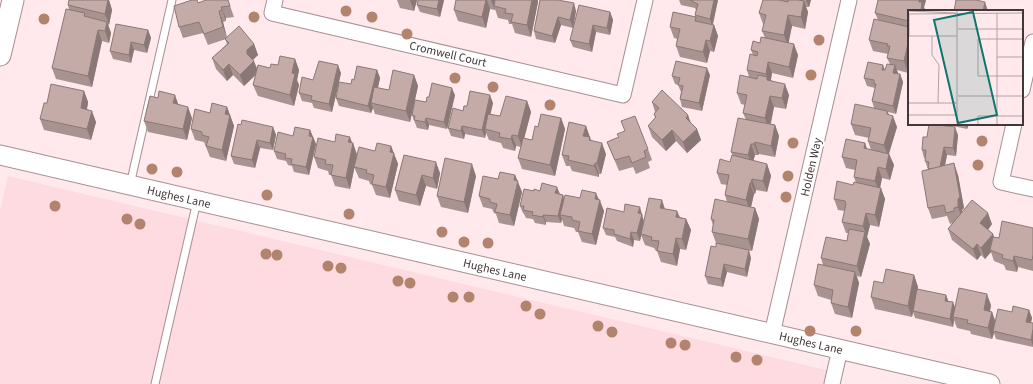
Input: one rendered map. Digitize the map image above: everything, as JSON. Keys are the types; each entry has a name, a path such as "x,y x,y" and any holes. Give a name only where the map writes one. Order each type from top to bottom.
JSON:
{"main road":[{"path":"1,48 13,0"}],"street":[{"name":"Cromwell Court","path":"273,7 623,94 645,0"},
{"name":"Holden Way","path":"772,334 849,0"},
{"path":"1023,86 1033,42"},
{"path":"1014,125 1001,182 1033,189"},
{"name":"Hughes Lane","path":"0,155 840,349 946,379 990,384"},
{"path":"832,384 840,349"}],"lane":[{"path":"130,185 172,0"},
{"path":"155,384 197,201"}],"shaded area":[{"path":"8,176 830,371 827,384 0,384 0,210"}],"building":[{"path":"69,0 108,0 105,14 68,5"},
{"path":"192,0 197,0 198,3 206,0 228,0 230,6 221,7 222,10 219,11 223,27 204,34 199,22 179,27 174,6"},
{"path":"418,0 439,0 437,9 417,5"},
{"path":"456,0 486,0 482,17 454,10"},
{"path":"495,0 532,0 527,25 511,22 513,14 505,13 506,9 494,6"},
{"path":"540,0 558,0 574,3 570,20 558,17 552,36 534,31"},
{"path":"690,0 714,0 710,19 695,15 698,4"},
{"path":"763,0 779,0 788,2 788,0 804,1 801,17 788,15 784,35 762,31 766,15 759,13"},
{"path":"878,0 919,0 919,2 922,2 921,10 908,10 908,21 875,13"},
{"path":"956,0 976,0 985,2 983,10 954,10"},
{"path":"579,5 610,12 607,28 593,25 589,44 570,40"},
{"path":"66,9 85,13 84,16 107,22 105,31 98,30 88,76 52,68"},
{"path":"673,12 696,17 695,21 714,25 710,41 706,40 703,52 676,46 680,29 670,27"},
{"path":"874,19 908,27 908,43 904,61 887,58 890,46 887,46 888,44 869,40"},
{"path":"116,24 148,30 144,45 131,42 129,55 110,51"},
{"path":"239,26 254,44 247,50 247,54 254,61 240,75 229,64 223,70 212,58 229,43 225,39"},
{"path":"761,37 794,44 789,67 768,62 766,74 747,70 750,54 757,56 758,52 751,50 753,41 760,43"},
{"path":"280,56 295,59 292,73 295,74 290,95 253,85 258,65 270,68 271,64 278,65"},
{"path":"319,61 338,65 329,104 311,100 312,96 299,93 302,77 313,80"},
{"path":"676,61 707,68 699,103 680,99 683,86 678,85 680,78 672,76"},
{"path":"868,62 883,65 882,70 885,70 887,64 895,65 893,73 900,74 893,106 872,101 876,84 874,84 874,80 864,78"},
{"path":"357,66 377,70 368,106 336,98 339,82 351,84 352,79 354,80"},
{"path":"393,70 414,75 406,111 371,103 374,87 389,90"},
{"path":"740,75 757,79 758,75 767,77 767,80 785,84 782,98 770,96 765,118 743,113 747,95 737,93"},
{"path":"432,83 452,88 444,122 426,118 425,122 414,120 415,116 412,115 415,100 426,102 427,97 429,97"},
{"path":"51,84 84,91 81,108 92,111 87,129 40,119 44,103 47,103"},
{"path":"662,90 688,115 686,118 697,129 683,142 672,130 662,140 648,126 656,117 654,114 659,108 652,102"},
{"path":"159,91 175,95 173,103 188,107 183,129 144,121 150,96 158,98"},
{"path":"470,91 490,95 482,130 462,126 461,131 448,128 453,108 463,111 464,106 467,106"},
{"path":"506,96 527,101 518,136 512,135 511,139 499,137 500,133 485,129 488,114 500,116"},
{"path":"212,103 227,107 225,114 230,115 222,150 206,146 209,137 202,135 202,132 191,129 195,109 210,113"},
{"path":"855,104 887,111 887,114 893,116 884,145 868,141 871,128 851,124"},
{"path":"541,114 561,118 550,165 518,158 523,138 532,140 535,126 538,127"},
{"path":"635,116 648,149 644,151 646,157 632,163 629,156 615,160 607,142 619,137 617,134 625,131 621,121"},
{"path":"738,118 775,125 771,146 755,142 754,144 751,144 748,155 731,152"},
{"path":"242,120 273,127 270,143 257,140 252,160 231,156 238,124 241,125"},
{"path":"569,122 586,126 583,136 590,137 589,140 602,143 597,163 595,163 594,166 568,160 569,156 562,155"},
{"path":"929,125 955,127 953,148 944,147 940,167 931,169 928,168 929,162 925,161 926,150 922,150 923,137 927,137"},
{"path":"295,127 310,130 309,136 313,137 306,167 291,164 292,159 285,158 286,154 274,151 278,132 293,136"},
{"path":"336,134 350,137 348,142 353,143 346,178 331,175 333,165 325,164 326,160 314,157 318,138 335,142"},
{"path":"846,139 865,143 864,148 889,154 886,169 878,167 875,181 854,177 857,160 842,157"},
{"path":"377,143 391,146 390,152 394,153 386,187 372,184 374,175 366,173 367,170 354,167 359,147 375,151"},
{"path":"404,155 436,162 433,178 422,175 416,195 395,190"},
{"path":"732,155 767,164 763,181 752,179 746,200 725,195 729,175 717,173 720,159 730,162"},
{"path":"445,158 472,164 464,202 437,196"},
{"path":"954,163 960,197 958,199 958,207 954,208 954,211 946,213 944,205 928,208 922,171"},
{"path":"500,172 515,175 514,180 518,181 510,215 495,212 497,204 490,202 490,199 479,196 483,176 498,179"},
{"path":"837,181 853,185 854,182 881,188 875,215 866,213 863,226 842,222 846,204 845,201 834,199"},
{"path":"542,183 557,187 555,193 563,195 558,216 543,215 543,217 532,215 533,212 523,210 524,206 520,206 524,189 534,191 534,189 540,191"},
{"path":"582,190 596,193 595,199 600,200 592,234 578,231 580,222 572,220 572,217 560,215 565,195 580,198"},
{"path":"649,198 662,200 660,208 677,211 676,217 686,219 682,239 676,238 673,254 657,251 659,241 651,240 652,237 641,234"},
{"path":"715,199 755,208 748,239 712,232 714,220 711,219"},
{"path":"972,200 988,213 980,223 993,234 981,248 977,244 973,249 948,229"},
{"path":"625,204 640,207 638,213 642,214 637,233 631,232 630,239 614,234 614,230 603,228 607,208 624,212"},
{"path":"1002,221 1033,228 1032,260 1014,256 1013,261 1002,258 1003,255 990,250 993,237 999,238"},
{"path":"849,229 865,232 857,266 821,258 826,237 847,241"},
{"path":"716,243 749,250 745,269 724,264 721,279 705,276 711,246 716,247"},
{"path":"818,264 855,272 848,307 831,303 833,290 814,285"},
{"path":"886,269 914,275 908,306 871,297 874,281 883,283"},
{"path":"959,288 987,294 984,310 992,312 988,328 967,323 968,320 953,317"},
{"path":"917,289 946,295 945,301 953,302 950,319 913,311"},
{"path":"1013,306 1029,310 1026,322 1033,323 1031,340 993,331 998,309 1012,312"}]}
